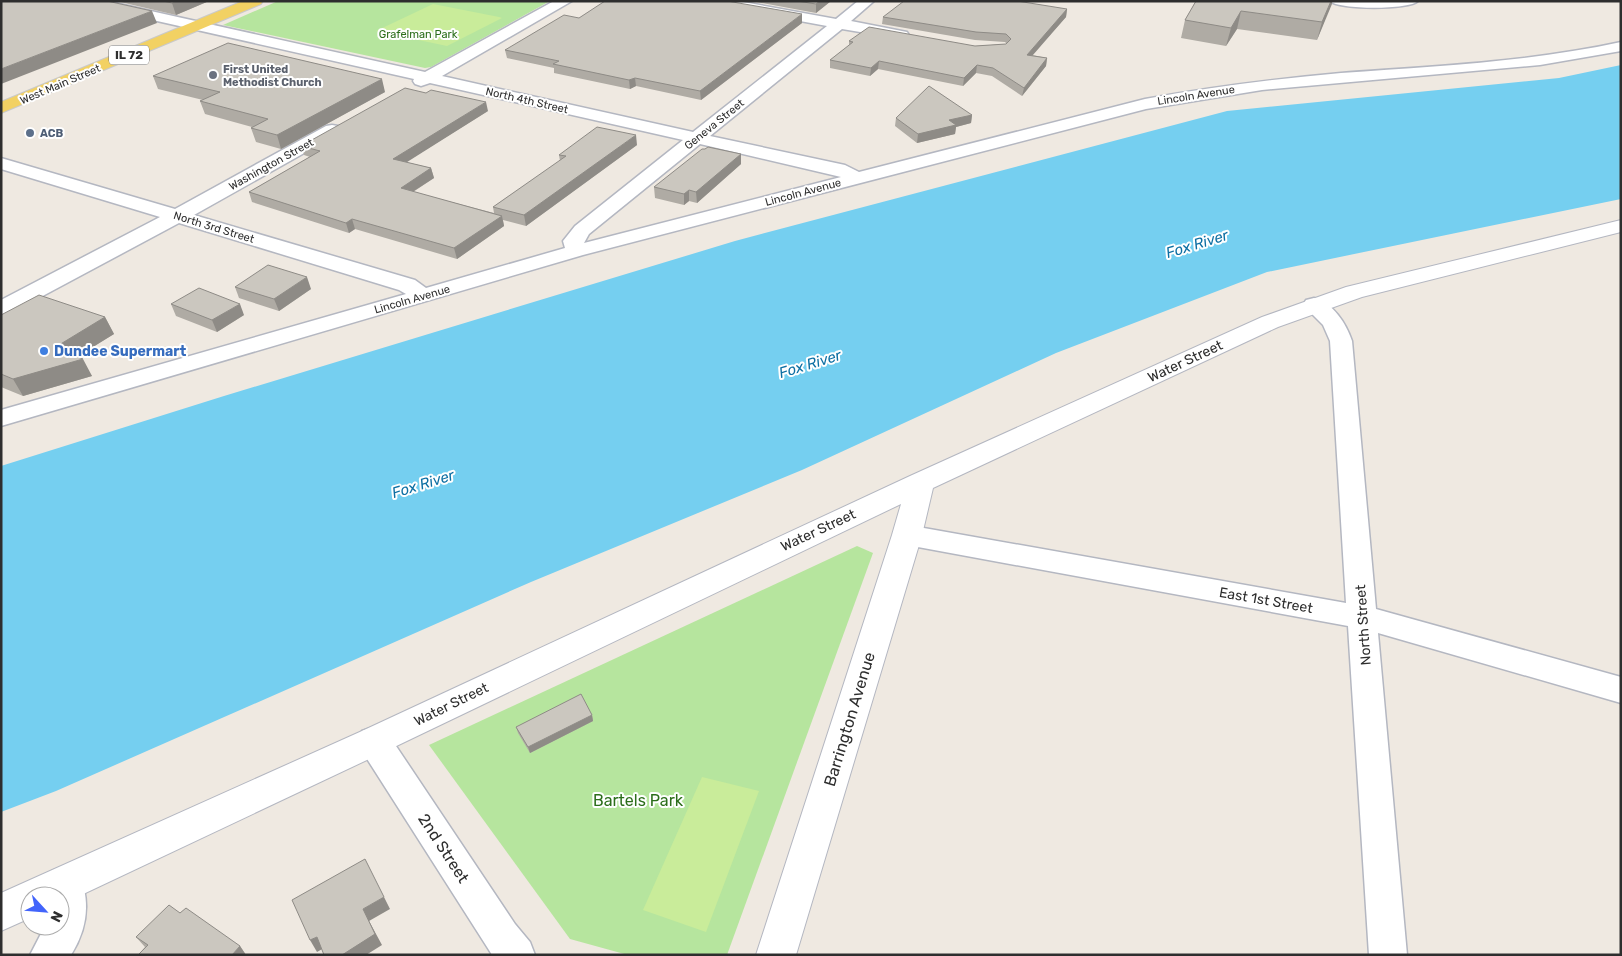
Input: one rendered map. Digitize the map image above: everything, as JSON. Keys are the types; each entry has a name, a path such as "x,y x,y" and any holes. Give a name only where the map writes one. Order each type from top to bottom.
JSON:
{"main road":[{"name":"West Main Street","path":"1,108 256,1"}],"street":[{"name":"North 4th Street","path":"86,1 845,171 855,178"},
{"path":"403,90 565,1"},
{"path":"713,1 915,37"},
{"name":"Geneva Street","path":"576,251 573,241 582,230 867,1"},
{"path":"1337,1 1378,4 1411,1"},
{"name":"Lincoln Avenue","path":"1,418 576,251 855,178 1178,97 1303,81 1561,59 1621,46"},
{"name":"Washington Street","path":"1,309 177,216 346,122"},
{"name":"North 3rd Street","path":"1,163 407,285 425,296"},
{"name":"Water Street","path":"58,886 374,741 920,482 1270,322 1364,289 1621,226"},
{"name":"North Street","path":"1314,305 1325,313 1336,326 1341,341 1388,955"},
{"name":"Barrington Avenue","path":"776,955 906,535 920,482"},
{"name":"East 1st Street","path":"906,535 1363,618 1621,690"},
{"name":"2nd Street","path":"374,741 502,937 516,955"},
{"path":"1,912 20,903"},
{"path":"49,955 61,936"}],"green space":[{"name":"Grafelman Park","path":"278,1 550,1 431,67 425,68 223,25"},
{"path":"433,4 502,18 447,46 376,31"},
{"name":"Bartels Park","path":"857,546 873,553 727,955 628,955 570,939 429,745"},
{"path":"702,777 759,791 706,932 643,910"}],"water":[{"name":"Fox River","path":"1621,65 1621,199 1267,272 1056,353 802,470 531,582 56,791 1,812 1,466 224,396 735,241 1227,111 1559,78"}],"building":[{"path":"1,1 107,1 152,11 1,69"},
{"path":"605,1 727,1 802,14 700,91 635,78 629,80 553,64 559,61 505,50 564,15 579,18"},
{"path":"797,1 820,1 816,4"},
{"path":"904,1 1017,1 1067,9 1027,55 1047,58 1024,88 993,68 977,65 964,78 879,61 871,68 830,60 853,42 849,41 869,27 975,46 1006,44 1011,39 1006,34 976,32 883,17"},
{"path":"1196,1 1331,1 1322,22 1241,11 1231,28 1185,20"},
{"path":"228,43 382,79 277,135 251,128 268,119 200,101 220,92 153,76"},
{"path":"929,86 972,115 949,120 956,125 918,134 896,118"},
{"path":"405,88 426,93 431,90 486,102 393,159 431,168 401,188 502,216 454,248 352,219 346,223 249,192 320,151 301,146"},
{"path":"597,127 636,135 524,215 493,207 566,156 559,155"},
{"path":"708,147 741,154 696,192 689,190 684,194 654,187 702,149"},
{"path":"268,265 307,277 274,299 235,287"},
{"path":"199,288 240,304 212,320 171,304"},
{"name":"Dundee Supermart","path":"39,295 105,317 54,348 83,359 13,379 1,374 1,315"},
{"path":"581,694 592,715 528,747 516,727"},
{"path":"365,859 384,897 363,909 375,934 342,955 324,955 317,937 310,940 292,900"},
{"path":"169,905 180,913 186,908 240,946 232,955 138,955 148,945 136,937"}],"place":[{"name":"First United Methodist Church","path":"213,75"},
{"name":"ACB","path":"30,133"},
{"name":"Dundee Supermart","path":"44,351"}]}
